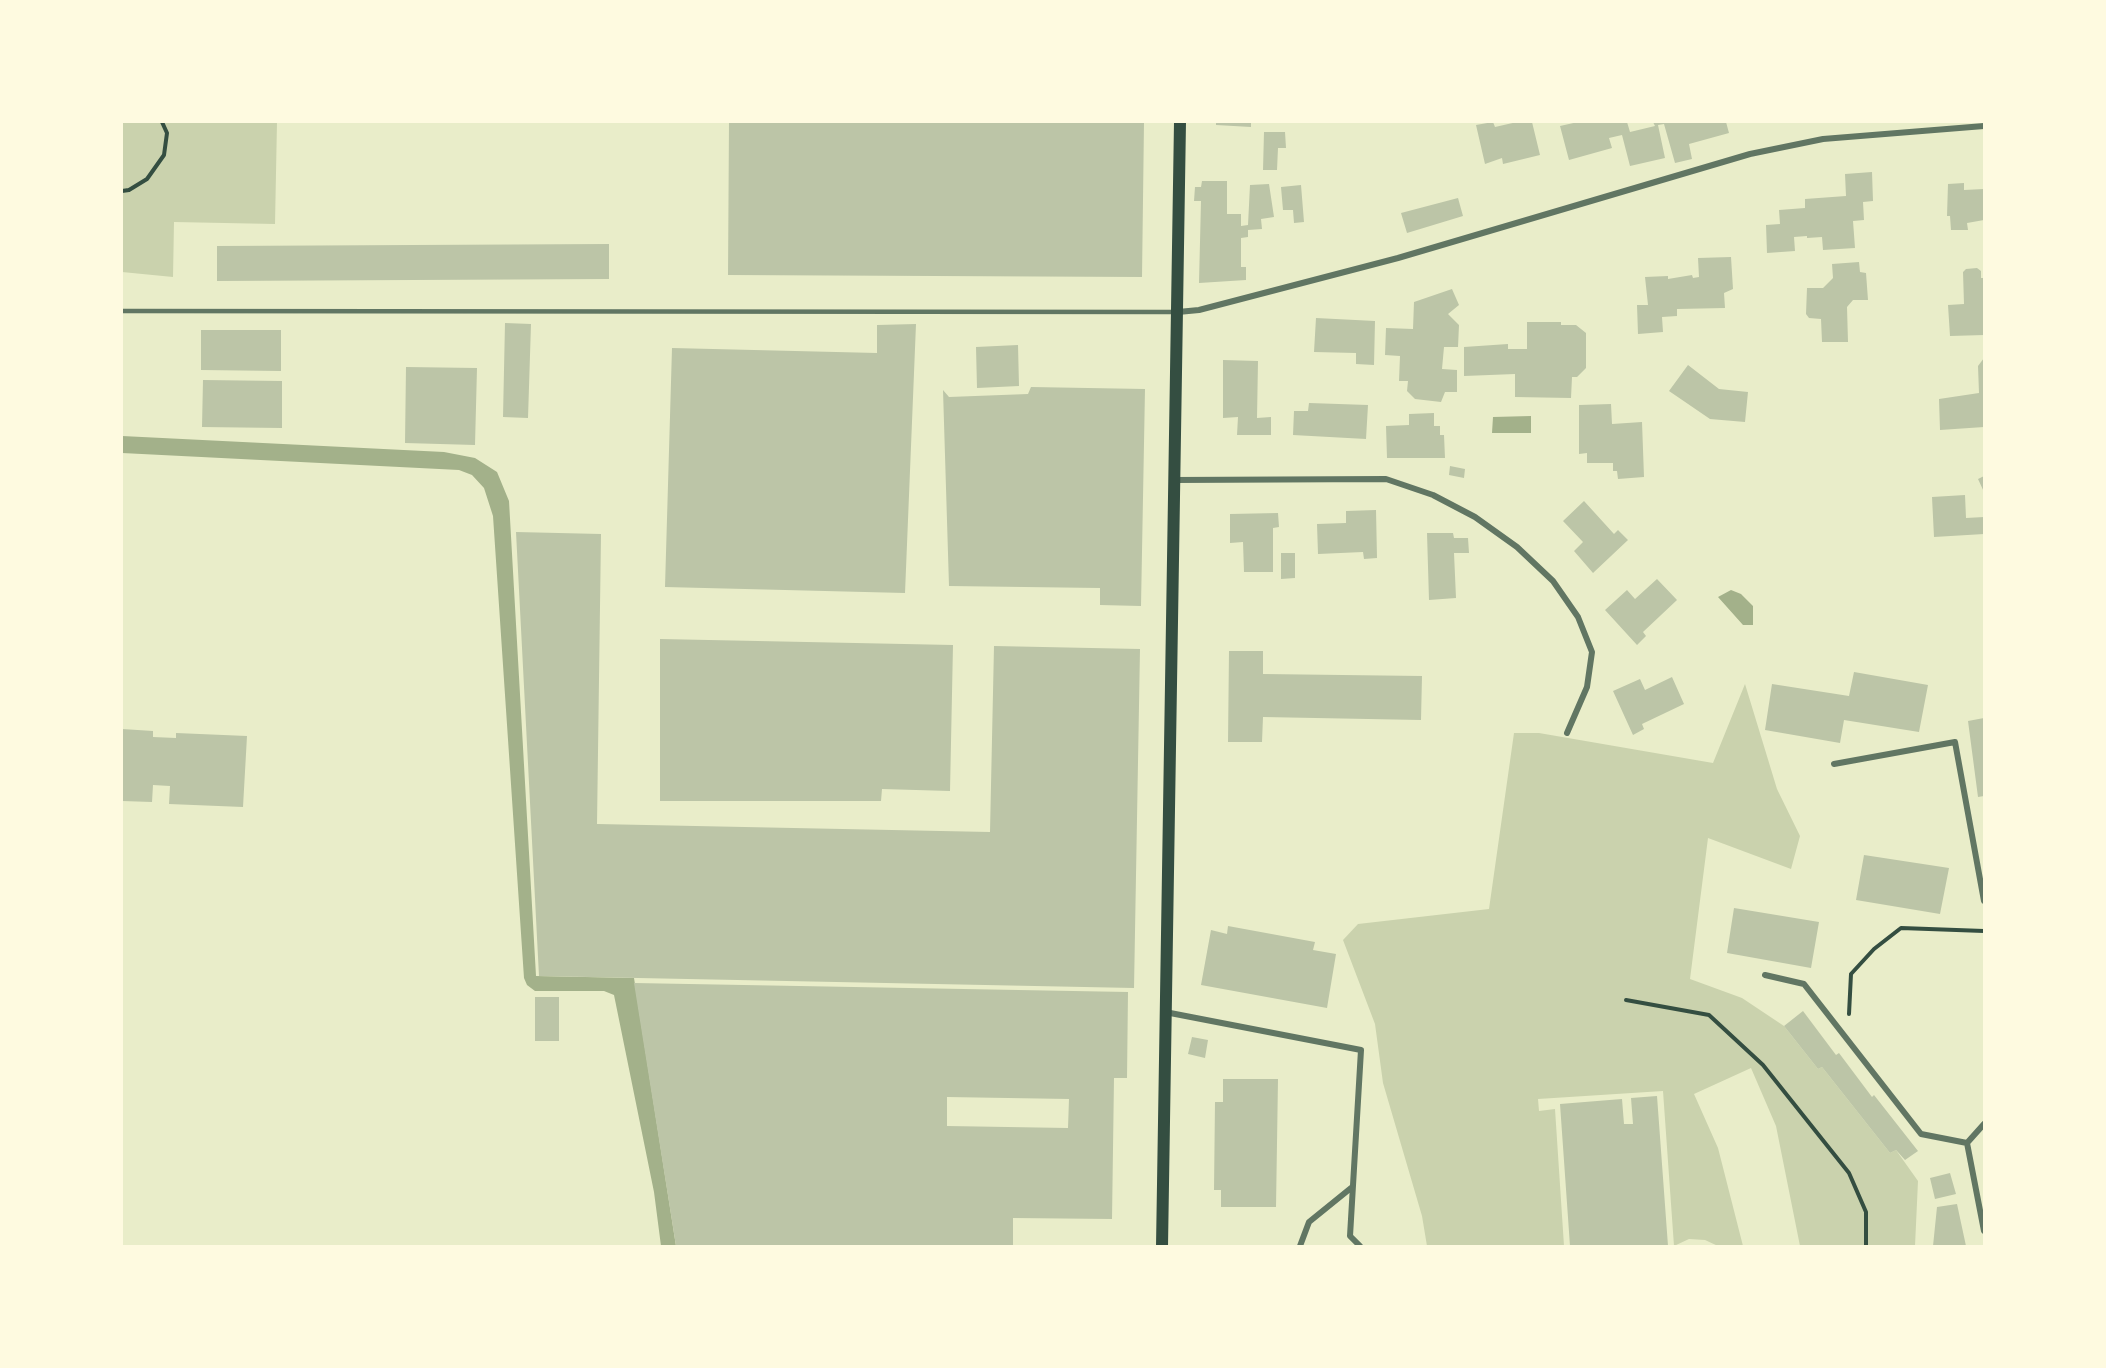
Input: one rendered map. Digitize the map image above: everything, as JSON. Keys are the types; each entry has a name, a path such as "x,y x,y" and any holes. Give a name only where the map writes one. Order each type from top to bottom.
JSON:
{"main road":[{"path":"1162,1246 1180,122"}],"street":[{"path":"1178,312 1199,310 1398,258 1750,154 1823,139 1984,126"},
{"path":"1173,480 1386,479 1432,495 1474,517 1517,547 1553,581 1578,617 1592,652 1587,687 1567,733"},
{"path":"1834,764 1955,742 1984,901"},
{"path":"1765,975 1804,984 1921,1134 1967,1143"},
{"path":"1165,1012 1361,1050 1350,1236 1360,1246"},
{"path":"1967,1143 1984,1124"},
{"path":"1967,1143 1984,1231"},
{"path":"1300,1246 1309,1222 1352,1188"}],"lane":[{"path":"122,311 1178,312"}],"path":[{"path":"122,191 129,190 147,179 164,155 167,133 162,122"},
{"path":"1850,1043 1848,1003 1851,974 1874,949 1901,928 1984,931"},
{"path":"1626,1000 1709,1015 1763,1065 1849,1173 1866,1212 1866,1246"}],"shaded area":[{"path":"122,122 277,122 275,224 174,222 173,277 122,272"},
{"path":"1531,416 1531,433 1492,433 1493,417"},
{"path":"122,436 444,452 475,458 497,472 509,501 536,976 634,978 676,1246 661,1246 654,1192 614,995 604,991 535,991 527,985 524,978 493,516 484,488 472,475 459,470 122,453"},
{"path":"1731,590 1741,594 1753,606 1753,625 1743,625 1718,597"},
{"path":"1745,684 1777,789 1800,836 1791,869 1708,838 1690,979 1742,998 1784,1026 1818,1069 1822,1067 1890,1153 1896,1150 1918,1181 1915,1246 1800,1246 1776,1126 1751,1068 1694,1094 1718,1148 1743,1246 1718,1246 1705,1240 1689,1239 1674,1246 1663,1091 1538,1099 1539,1111 1555,1109 1564,1246 1427,1246 1422,1216 1383,1083 1375,1024 1343,940 1358,924 1489,909 1514,733 1539,733 1713,763"}],"building":[{"path":"729,122 1144,122 1142,277 728,275"},
{"path":"1216,122 1251,122 1251,127 1216,125"},
{"path":"1493,122 1495,127 1517,122 1532,122 1540,155 1503,164 1502,158 1485,164 1476,125"},
{"path":"1578,122 1627,122 1630,132 1655,126 1653,122 1726,122 1729,133 1689,144 1692,159 1675,163 1664,124 1658,125 1665,158 1630,166 1622,135 1609,138 1612,148 1569,160 1560,126"},
{"path":"1264,132 1285,132 1286,148 1278,148 1277,170 1263,170"},
{"path":"1872,172 1873,201 1863,202 1864,220 1853,221 1855,248 1823,250 1822,237 1807,238 1807,236 1794,237 1795,251 1767,253 1766,225 1780,224 1779,210 1805,208 1805,199 1846,196 1845,174"},
{"path":"1202,181 1227,181 1227,214 1241,214 1241,226 1248,225 1250,185 1269,184 1274,217 1261,219 1262,229 1248,230 1248,237 1241,238 1241,267 1246,267 1246,280 1199,283 1201,201 1194,201 1195,187 1201,187"},
{"path":"1964,183 1964,190 1984,189 1984,220 1967,223 1968,230 1951,230 1950,216 1947,216 1948,184"},
{"path":"1301,185 1304,222 1294,223 1293,210 1283,210 1281,187"},
{"path":"1458,198 1463,216 1407,233 1401,213"},
{"path":"609,244 609,279 217,281 217,246"},
{"path":"1731,257 1733,289 1724,293 1725,308 1677,309 1677,316 1662,317 1663,332 1638,334 1637,305 1648,305 1645,277 1668,276 1668,279 1692,275 1693,278 1699,277 1698,258"},
{"path":"1859,262 1860,272 1866,273 1868,300 1853,300 1847,307 1848,342 1822,342 1821,319 1809,318 1806,314 1807,288 1823,288 1833,278 1832,264"},
{"path":"1977,268 1981,271 1981,278 1984,278 1984,335 1950,336 1948,305 1964,304 1963,272 1966,269"},
{"path":"1452,289 1459,305 1448,314 1459,325 1458,347 1444,347 1442,369 1457,370 1457,392 1445,392 1441,402 1415,399 1407,391 1408,381 1399,381 1400,356 1385,355 1386,328 1413,329 1414,302"},
{"path":"1316,318 1375,321 1374,365 1356,364 1356,353 1314,352"},
{"path":"1527,322 1561,322 1561,325 1576,325 1586,333 1586,368 1577,377 1572,377 1571,398 1515,397 1515,374 1464,376 1464,347 1508,344 1508,349 1527,349"},
{"path":"505,323 531,324 528,418 503,417"},
{"path":"916,324 905,593 665,587 672,348 877,353 877,325"},
{"path":"201,330 281,330 281,371 201,370"},
{"path":"1018,345 1019,386 977,388 976,347"},
{"path":"1984,358 1984,427 1940,430 1939,399 1979,393 1978,366"},
{"path":"1223,360 1258,361 1257,418 1271,417 1271,435 1237,435 1238,417 1223,418"},
{"path":"1688,365 1719,389 1748,392 1745,422 1710,419 1669,391"},
{"path":"406,367 477,368 475,445 405,443"},
{"path":"203,380 282,381 282,428 202,427"},
{"path":"1031,387 1145,389 1141,606 1100,605 1100,588 949,586 943,390 949,397 1028,394"},
{"path":"1309,403 1368,405 1366,439 1293,435 1294,411 1308,411"},
{"path":"1611,404 1612,424 1642,422 1644,477 1618,479 1617,471 1613,471 1613,463 1587,463 1587,453 1579,454 1579,405"},
{"path":"1434,413 1434,426 1440,426 1440,435 1444,435 1445,458 1387,458 1386,426 1409,425 1409,414"},
{"path":"1450,466 1465,469 1464,478 1449,475"},
{"path":"1984,476 1984,492 1978,479"},
{"path":"1965,495 1966,518 1984,517 1984,534 1934,537 1932,497"},
{"path":"1584,501 1614,534 1618,530 1628,540 1593,573 1574,551 1583,542 1563,521"},
{"path":"1376,510 1377,558 1364,559 1363,552 1318,554 1317,524 1346,523 1346,511"},
{"path":"1278,513 1279,527 1273,528 1273,572 1244,572 1243,542 1230,543 1230,514"},
{"path":"516,532 601,534 597,824 990,832 994,646 1140,649 1134,988 539,976"},
{"path":"1427,533 1453,533 1454,538 1468,538 1469,553 1454,553 1456,598 1429,600"},
{"path":"1281,553 1295,553 1295,578 1281,579"},
{"path":"1657,579 1677,600 1643,632 1646,636 1637,645 1605,610 1627,590 1635,599"},
{"path":"660,639 953,645 950,791 882,789 881,801 660,801"},
{"path":"1229,651 1263,651 1263,674 1422,676 1421,720 1263,717 1262,742 1228,742"},
{"path":"1854,672 1928,685 1919,732 1844,720 1840,743 1765,730 1772,684 1849,696"},
{"path":"1672,677 1684,704 1642,724 1644,729 1633,735 1613,691 1640,679 1645,690"},
{"path":"1984,718 1984,796 1978,797 1968,721"},
{"path":"122,729 153,731 153,737 176,738 176,733 247,736 243,807 169,804 170,786 153,785 152,802 122,801"},
{"path":"1864,855 1949,868 1940,914 1856,900"},
{"path":"1734,908 1819,922 1811,968 1727,953"},
{"path":"1228,926 1315,942 1313,950 1336,954 1327,1008 1201,985 1211,930 1227,934"},
{"path":"634,983 1128,992 1127,1078 1114,1078 1112,1219 1013,1218 1013,1246 676,1246","holes":["947,1097 1069,1099 1068,1128 947,1126"]},
{"path":"535,997 559,997 559,1041 535,1041"},
{"path":"1803,1011 1836,1055 1839,1053 1872,1097 1874,1095 1918,1151 1905,1160 1896,1150 1890,1153 1822,1067 1818,1069 1784,1026"},
{"path":"1192,1037 1208,1040 1205,1058 1188,1054"},
{"path":"1223,1079 1278,1079 1276,1207 1221,1207 1221,1190 1214,1190 1215,1102 1223,1102"},
{"path":"1657,1096 1668,1246 1570,1246 1560,1104 1622,1099 1624,1124 1633,1124 1631,1098"},
{"path":"1950,1173 1956,1194 1935,1199 1930,1178"},
{"path":"1957,1204 1966,1246 1933,1246 1937,1207"}]}
